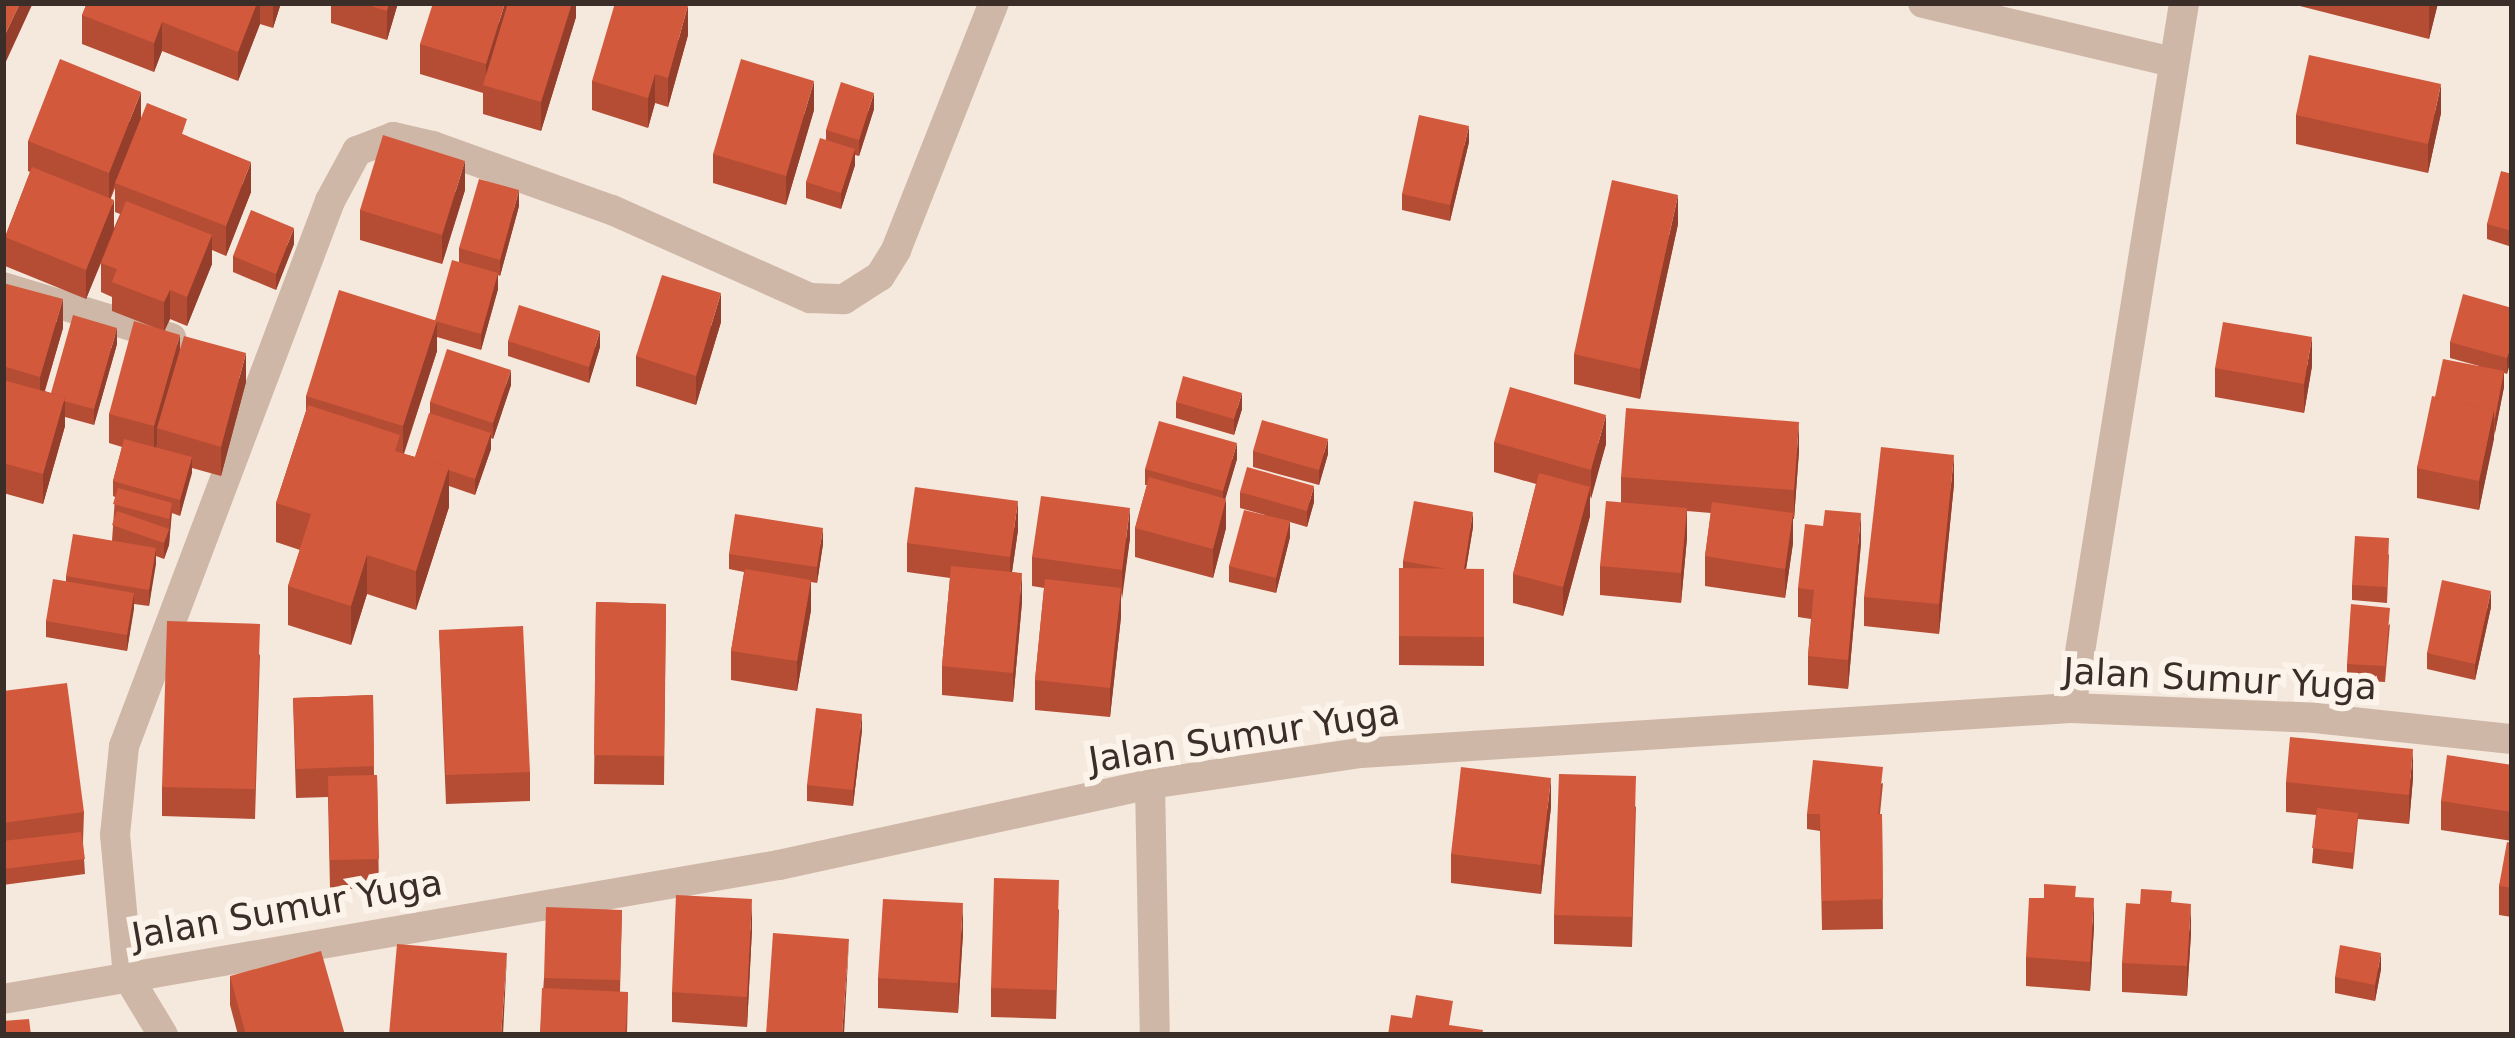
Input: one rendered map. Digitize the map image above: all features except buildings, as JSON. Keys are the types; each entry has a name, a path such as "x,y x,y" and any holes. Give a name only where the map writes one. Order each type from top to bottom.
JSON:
{"street":[{"path":"163,1035 128,977 116,835 124,746 357,151 392,137 612,210 810,298 844,299 864,290 896,250 994,3"},
{"path":"1923,3 2173,62"},
{"path":"2071,708 2184,3"},
{"path":"3,286 193,345"},
{"path":"231,356 269,366"},
{"name":"Jalan Sumur Yuga","path":"3,999 779,865 1150,784 1361,753 2071,708 2315,718 2512,740"},
{"path":"1150,784 1155,1035"}]}
